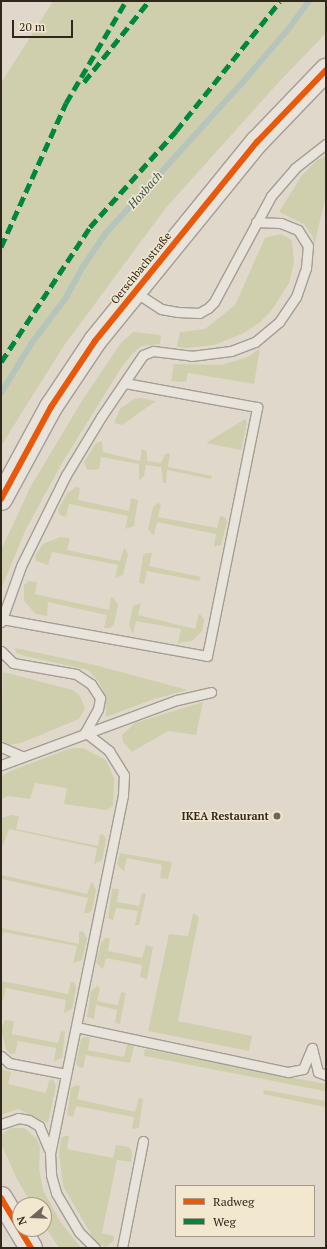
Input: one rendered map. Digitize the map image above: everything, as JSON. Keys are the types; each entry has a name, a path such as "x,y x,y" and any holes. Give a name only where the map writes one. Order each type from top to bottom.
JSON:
{"main road":[{"name":"Oerschbachstraße","path":"1,499 51,408 95,341 134,291 257,142 326,70"},
{"path":"1,1198 31,1248"}],"lane":[{"path":"134,291 161,309 189,314 203,310 214,302 271,196 295,168 316,150 326,144"},
{"path":"125,383 257,406 207,656 1,620 21,566 43,520 101,417 143,355 153,352 191,356 231,351 255,342 278,322 296,298 306,268 308,246 298,230 281,223 256,222"},
{"path":"1,651 13,663 76,674 91,684 100,698 98,709 86,732"},
{"path":"1,765 21,756 177,700 211,692"},
{"path":"86,732 109,751 124,775 123,796 50,1153 51,1175 56,1193 79,1232 96,1248"},
{"path":"1,747 21,756"},
{"path":"76,1027 288,1072 303,1069 312,1048 318,1072 326,1075"},
{"path":"1,1056 9,1063 66,1074"},
{"path":"1,1124 18,1118 29,1120 42,1131 50,1153"},
{"path":"122,1248 143,1141"}],"green space":[{"path":"53,1 326,1 326,33 279,82 165,209 63,347 1,446 1,83"},
{"path":"326,156 326,195 314,246 313,237 304,224 279,212 302,175 317,160"},
{"path":"281,234 292,240 294,263 289,283 272,310 259,323 242,334 214,345 187,348 177,347 180,332 205,329 235,305 265,238"},
{"path":"133,332 161,335 160,344 142,346 133,353 121,368 62,463 26,529 1,589 1,550 31,486 83,399 121,343"},
{"path":"260,348 254,384 188,373 186,382 171,381 174,364 221,365 248,357"},
{"path":"141,398 156,401 122,425 114,423 120,409 134,399"},
{"path":"245,419 247,423 241,450 206,443"},
{"path":"102,441 103,452 140,461 142,449 147,452 147,461 161,463 165,454 170,453 168,467 212,476 211,479 167,470 166,483 163,483 161,467 146,465 144,476 139,480 139,464 101,457 99,469 87,470 84,462 96,443"},
{"path":"76,487 80,488 78,500 129,511 131,498 138,500 134,526 125,529 128,516 69,504 66,517 60,515 58,510 67,493"},
{"path":"158,503 161,504 158,517 217,528 220,516 225,517 227,522 221,545 214,547 216,534 157,522 154,535 151,533 148,529 153,507"},
{"path":"60,537 70,538 67,550 120,561 124,548 128,554 123,575 115,578 118,565 52,552 48,565 36,561 35,556 43,544"},
{"path":"152,553 149,566 201,577 199,581 147,571 144,584 139,583 143,555"},
{"path":"29,581 37,582 35,594 109,610 111,597 114,598 118,605 114,624 110,628 104,628 107,615 48,602 47,616 36,614 24,601 24,585"},
{"path":"141,603 138,615 195,629 199,614 204,620 202,631 192,641 178,643 181,629 136,621 133,634 129,626 133,606"},
{"path":"15,648 91,664 188,690 154,699 106,717 105,695 99,682 88,670 25,656 16,653"},
{"path":"3,672 73,690 80,696 85,708 79,719 21,743 9,745 1,740"},
{"path":"203,702 196,735 168,731 132,752 123,742 122,735 135,723"},
{"path":"71,748 83,748 106,760 114,778 113,806 106,810 64,804 67,788 35,783 30,799 9,796 1,799 1,777 8,772"},
{"path":"12,815 19,816 16,829 98,846 100,834 104,835 106,840 102,860 94,864 97,848 9,829 3,845 1,845 1,818"},
{"path":"120,853 172,862 168,879 160,878 162,865 127,858 124,871 117,864"},
{"path":"1,875 87,894 91,883 93,883 96,890 92,910 89,913 84,913 88,898 1,879"},
{"path":"112,889 119,889 117,902 139,906 142,893 146,894 139,925 135,925 138,911 116,908 113,920 108,918"},
{"path":"193,913 199,917 178,1021 252,1036 249,1051 148,1031 169,934 188,936"},
{"path":"1,928 79,944 79,932 83,931 87,939 82,960 73,963 77,946 3,932 1,943"},
{"path":"105,938 110,938 108,951 142,958 146,945 153,947 147,979 140,977 142,965 106,958 103,969 101,968 96,962 101,943"},
{"path":"1,981 68,994 71,982 74,982 76,988 72,1009 64,1013 66,1000 6,988 3,1000 1,1000"},
{"path":"97,986 100,988 97,1001 118,1005 121,992 126,993 120,1024 115,1023 117,1010 96,1005 94,1019 87,1017 91,991"},
{"path":"5,1020 14,1021 12,1034 58,1043 61,1031 65,1032 62,1058 54,1061 56,1048 18,1041 15,1054 10,1054 6,1049 1,1029"},
{"path":"84,1037 90,1037 88,1050 124,1057 127,1044 134,1046 130,1063 86,1055 83,1068 79,1067 76,1063 81,1039"},
{"path":"145,1049 326,1084 325,1091 144,1056"},
{"path":"1,1069 11,1072 8,1084 46,1093 49,1081 53,1079 56,1086 48,1123 18,1109 1,1115"},
{"path":"76,1085 80,1086 77,1099 135,1112 139,1098 143,1099 139,1128 132,1129 134,1117 76,1106 73,1117 67,1115 71,1088"},
{"path":"264,1090 326,1101 326,1104 325,1107 263,1094"},
{"path":"11,1128 24,1128 37,1139 40,1147 39,1168 43,1190 47,1197 27,1197 17,1179 1,1144 1,1135"},
{"path":"69,1136 67,1149 113,1158 116,1145 129,1147 132,1152 131,1162 117,1160 102,1233 114,1236 114,1240 106,1247 98,1243 92,1236 63,1186 59,1153 61,1138"},
{"path":"52,1206 60,1221 81,1248 59,1248 52,1237"}],"waterway":[{"name":"Hoxbach","path":"1,393 31,344 65,299 82,268 106,233 242,83 290,27 309,1"}],"marked path":[{"path":"1,247 66,103 126,1"},
{"path":"84,82 149,1"},
{"path":"1,362 90,227 176,131 280,1"}],"cycle path":[{"path":"1,499 51,407 95,341 257,142 326,70"},
{"path":"1,1198 31,1248"}],"place":[{"name":"IKEA Restaurant","path":"277,816"}]}
